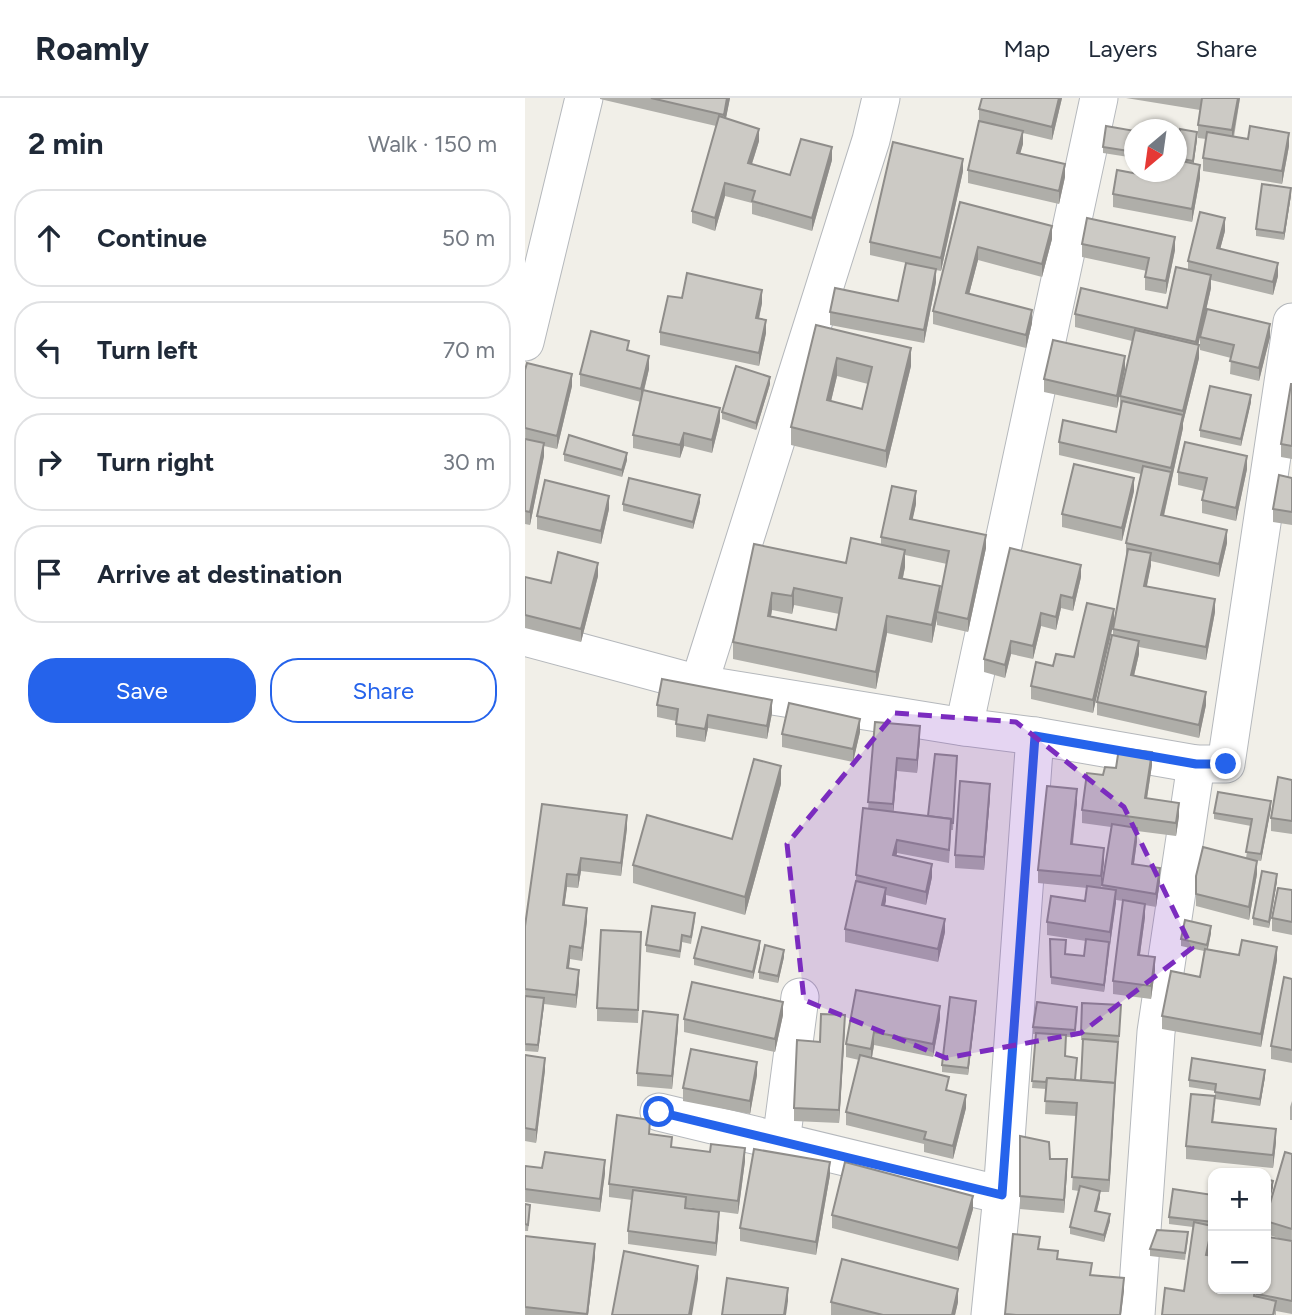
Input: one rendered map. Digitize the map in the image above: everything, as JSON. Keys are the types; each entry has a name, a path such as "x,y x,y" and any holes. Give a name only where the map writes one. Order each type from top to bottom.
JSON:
{"street":[{"path":"525,342 584,98"},
{"path":"699,684 871,140 881,98"},
{"path":"964,727 1100,98"},
{"path":"525,637 699,684 1196,764 1226,764 1292,322"},
{"path":"990,1315 1002,1195 1035,736"},
{"path":"1136,1315 1156,1032 1196,764"},
{"path":"781,1142 800,997"},
{"path":"659,1112 1002,1195"}],"highlighted area":[{"path":"895,713 1016,722 1124,807 1192,948 1081,1033 946,1058 804,1000 787,844"}],"building":[{"path":"651,98 727,98 724,115"},
{"path":"982,98 1059,98 1052,127 979,109"},
{"path":"1202,98 1238,98 1232,130 1198,125"},
{"path":"719,116 759,129 748,163 790,175 801,139 832,147 812,218 752,201 755,191 725,183 715,218 692,211"},
{"path":"979,121 1023,131 1017,153 1065,164 1059,191 968,170"},
{"path":"1106,126 1124,129 1124,150 1103,147"},
{"path":"1250,126 1289,133 1282,171 1203,158 1207,132 1248,139"},
{"path":"1187,130 1197,132 1193,161 1187,160"},
{"path":"893,142 963,159 941,258 870,242"},
{"path":"1187,162 1200,165 1192,209 1113,194 1117,170 1124,171 1124,182 1187,182"},
{"path":"1262,184 1291,188 1284,233 1256,229"},
{"path":"960,202 1052,226 1042,264 978,247 966,293 1032,310 1026,335 933,311"},
{"path":"1200,212 1225,218 1217,248 1278,263 1273,282 1188,261"},
{"path":"1087,218 1175,237 1166,281 1145,277 1149,258 1082,244"},
{"path":"906,263 936,269 924,330 830,312 835,288 898,301"},
{"path":"1176,267 1211,275 1196,342 1075,314 1081,288 1167,308"},
{"path":"687,273 762,290 756,318 766,320 759,353 660,332 668,296 682,298"},
{"path":"1207,309 1270,324 1259,368 1230,361 1234,345 1200,337"},
{"path":"816,325 911,348 886,451 791,427","holes":["837,358 872,367 862,409 827,400"]},
{"path":"1135,330 1199,345 1183,411 1120,396"},
{"path":"591,331 629,341 627,350 649,356 641,389 580,374"},
{"path":"1053,340 1125,356 1117,396 1044,379"},
{"path":"527,363 572,374 557,436 525,428"},
{"path":"736,366 770,377 756,423 722,412"},
{"path":"1292,384 1292,446 1281,444"},
{"path":"1210,386 1251,395 1241,439 1200,430"},
{"path":"643,390 720,408 712,440 684,433 680,445 633,435"},
{"path":"1122,401 1183,415 1171,468 1059,442 1063,420 1116,432"},
{"path":"569,435 627,453 622,470 564,454"},
{"path":"525,439 544,443 530,512 525,511"},
{"path":"1185,442 1247,456 1236,508 1202,500 1207,478 1178,472"},
{"path":"1074,464 1134,478 1122,528 1062,514"},
{"path":"1143,466 1171,472 1161,515 1227,530 1219,564 1126,543"},
{"path":"1279,475 1292,478 1292,512 1273,509"},
{"path":"629,478 700,495 693,522 623,504"},
{"path":"545,480 609,496 601,531 537,516"},
{"path":"892,486 916,491 910,519 986,535 968,619 937,612 949,551 881,537"},
{"path":"851,538 905,550 899,578 940,586 932,625 887,616 876,672 733,642 754,544 846,563","holes":["794,588 842,598 836,630 768,616 772,593 792,596"]},
{"path":"1010,548 1081,565 1073,598 1061,595 1056,617 1041,613 1033,646 1011,641 1005,665 984,659"},
{"path":"1128,549 1151,553 1144,586 1215,599 1206,647 1113,629"},
{"path":"558,552 598,563 581,629 525,615 525,577 551,583"},
{"path":"1087,603 1114,609 1093,700 1031,686 1036,662 1053,666 1056,654 1074,657"},
{"path":"1112,635 1139,641 1131,675 1206,692 1199,725 1097,702"},
{"path":"662,679 772,700 767,726 708,715 705,729 676,724 678,709 657,705"},
{"path":"789,703 860,719 853,749 782,734"},
{"path":"875,722 920,726 917,760 897,758 893,804 868,802"},
{"path":"1119,748 1152,752 1145,798 1179,803 1176,823 1082,810 1087,773 1103,775 1105,767 1116,768"},
{"path":"935,754 957,756 953,823 951,819 928,816"},
{"path":"754,759 781,766 745,897 633,865 647,815 732,839"},
{"path":"1278,777 1292,780 1292,821 1271,818"},
{"path":"960,781 990,784 984,857 955,855"},
{"path":"1047,786 1077,789 1071,844 1104,848 1101,876 1038,870"},
{"path":"1218,792 1271,801 1261,854 1246,852 1252,819 1214,813"},
{"path":"542,804 627,815 621,863 581,858 578,875 567,874 563,905 587,908 582,948 570,946 567,968 579,970 576,995 525,989 525,926"},
{"path":"863,808 951,819 949,850 897,840 893,855 932,864 926,892 856,875"},
{"path":"1112,824 1137,828 1132,864 1160,868 1156,894 1102,885"},
{"path":"1203,847 1257,861 1249,907 1196,894 1196,876"},
{"path":"1262,871 1277,874 1269,922 1253,918"},
{"path":"856,881 886,888 882,905 945,919 938,949 845,929"},
{"path":"1087,886 1116,890 1110,932 1047,922 1051,896 1085,901"},
{"path":"1278,888 1292,890 1292,922 1272,918"},
{"path":"1123,900 1145,904 1138,955 1155,957 1151,986 1113,981"},
{"path":"652,906 695,913 691,937 682,935 680,951 646,945"},
{"path":"1185,920 1211,926 1207,945 1181,939"},
{"path":"702,927 760,941 753,972 694,958"},
{"path":"601,930 641,932 638,1010 597,1008"},
{"path":"1050,939 1066,940 1065,954 1084,956 1086,939 1109,942 1104,985 1051,977"},
{"path":"1242,940 1277,947 1261,1034 1162,1016 1171,971 1200,977 1205,949 1239,955"},
{"path":"765,945 784,950 778,976 759,972"},
{"path":"1284,977 1292,979 1292,1050 1271,1046"},
{"path":"692,982 783,1002 775,1039 684,1019"},
{"path":"856,990 940,1006 933,1044 874,1032 871,1049 846,1044"},
{"path":"525,996 544,998 538,1045 525,1044"},
{"path":"950,997 976,1001 968,1068 942,1065"},
{"path":"1037,1002 1077,1007 1075,1030 1033,1027"},
{"path":"1082,1003 1121,1005 1119,1036 1081,1033"},
{"path":"643,1011 678,1015 672,1076 637,1073"},
{"path":"821,1014 845,1015 839,1110 794,1108 797,1040 820,1042"},
{"path":"1036,1033 1066,1035 1065,1056 1077,1058 1075,1080 1047,1078 1046,1082 1032,1081"},
{"path":"1083,1039 1118,1042 1115,1083 1081,1080"},
{"path":"691,1049 757,1062 750,1101 683,1088"},
{"path":"525,1055 545,1058 536,1130 525,1128"},
{"path":"860,1055 949,1077 946,1090 966,1095 953,1146 924,1139 926,1132 846,1112"},
{"path":"1192,1058 1265,1070 1260,1099 1215,1092 1216,1084 1189,1080"},
{"path":"1047,1078 1115,1083 1109,1180 1072,1177 1077,1103 1045,1101"},
{"path":"1191,1094 1215,1096 1212,1122 1276,1129 1273,1155 1186,1146"},
{"path":"617,1115 650,1120 649,1134 672,1137 671,1147 710,1152 711,1144 745,1148 738,1201 609,1184"},
{"path":"1020,1136 1049,1142 1050,1159 1067,1159 1064,1200 1020,1196"},
{"path":"754,1149 830,1162 816,1242 740,1228"},
{"path":"545,1152 605,1160 600,1199 525,1189 525,1166 542,1168"},
{"path":"1285,1152 1292,1154 1292,1229 1271,1223 1271,1200"},
{"path":"845,1162 973,1196 958,1248 832,1215"},
{"path":"1080,1186 1100,1191 1095,1211 1110,1214 1104,1235 1070,1227"},
{"path":"1173,1189 1208,1194 1208,1221 1169,1217"},
{"path":"633,1190 686,1197 685,1208 719,1212 716,1243 628,1231"},
{"path":"525,1204 530,1205 528,1225 525,1224"},
{"path":"1194,1222 1208,1225 1208,1294 1254,1294 1276,1301 1273,1315 1162,1315 1165,1288 1184,1291"},
{"path":"1157,1230 1188,1232 1185,1253 1150,1249"},
{"path":"1013,1234 1040,1237 1038,1249 1058,1251 1057,1259 1092,1263 1090,1275 1124,1278 1120,1315 1005,1314"},
{"path":"525,1236 595,1244 587,1314 525,1307"},
{"path":"1271,1238 1292,1241 1292,1301 1257,1294 1271,1294"},
{"path":"624,1251 698,1266 689,1315 612,1315"},
{"path":"842,1259 958,1289 952,1315 883,1315 831,1302"},
{"path":"727,1278 788,1288 784,1315 722,1315"}],"route":[{"path":"659,1112 1002,1195 1035,736 1196,764 1226,764"}]}
